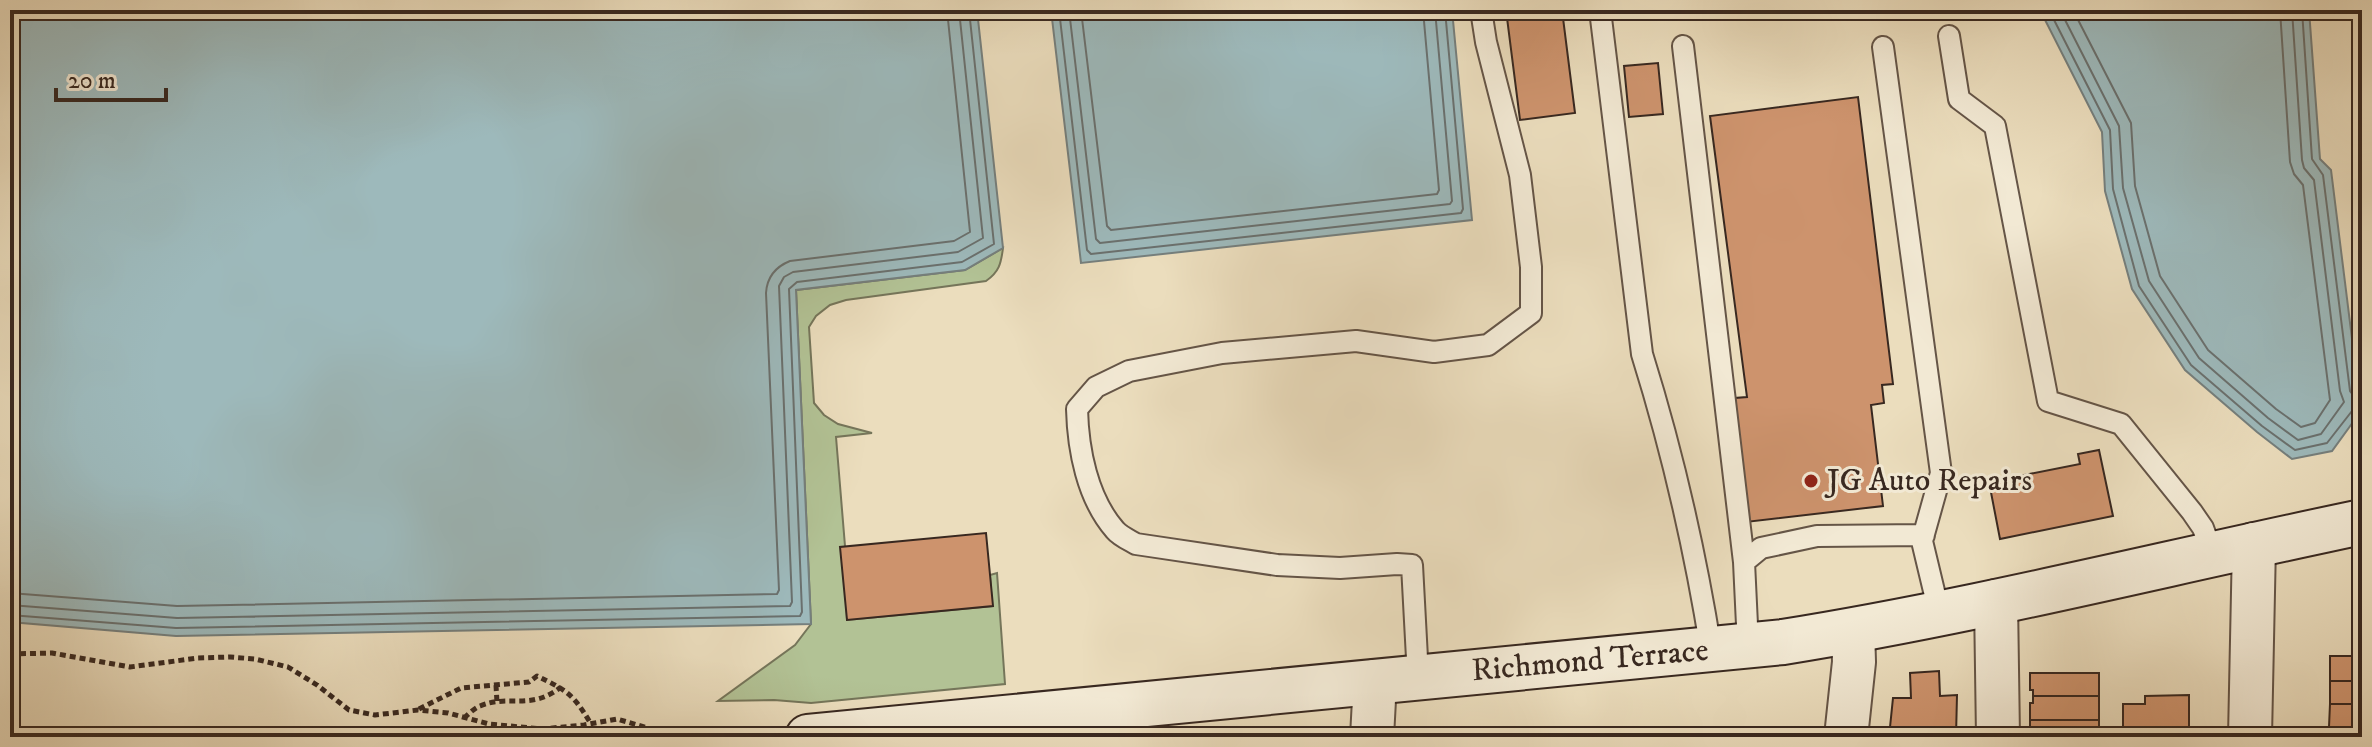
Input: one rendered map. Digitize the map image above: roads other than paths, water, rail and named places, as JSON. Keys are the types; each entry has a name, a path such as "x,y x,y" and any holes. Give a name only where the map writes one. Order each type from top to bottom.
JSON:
{"main road":[{"name":"Richmond Terrace","path":"808,737 1055,724 1375,681 1730,648 1853,630 2362,522"}],"street":[{"path":"2250,737 2254,544"},
{"path":"1996,601 1998,737"},
{"path":"1846,737 1854,662 1853,630"},
{"path":"1372,737 1375,681"}],"lane":[{"path":"1418,677 1412,565 1340,568 1277,565 1136,544 1116,532 1096,503 1077,436 1077,409 1096,387 1129,371 1222,353 1356,341 1434,352 1488,345 1531,313 1531,267 1520,175 1486,42 1481,10"},
{"path":"1600,10 1642,354 1658,405 1702,589 1730,648"},
{"path":"1949,36 1959,99 1995,126 2048,401 2121,424 2192,512 2203,528 2212,553"},
{"path":"1683,46 1744,562 1730,648"},
{"path":"1883,47 1941,473 1922,541 1939,612"},
{"path":"1744,562 1761,548 1817,536 1924,535"}],"water":[{"path":"10,10 977,10 1003,248 965,270 796,290 811,624 176,636 10,622"},
{"path":"1051,10 1452,10 1472,220 1081,263"},
{"path":"2040,10 2309,10 2320,159 2331,170 2361,411 2332,451 2292,459 2185,370 2132,289 2105,191 2102,132"}],"place":[{"name":"JG Auto Repairs","path":"1811,481"}]}
